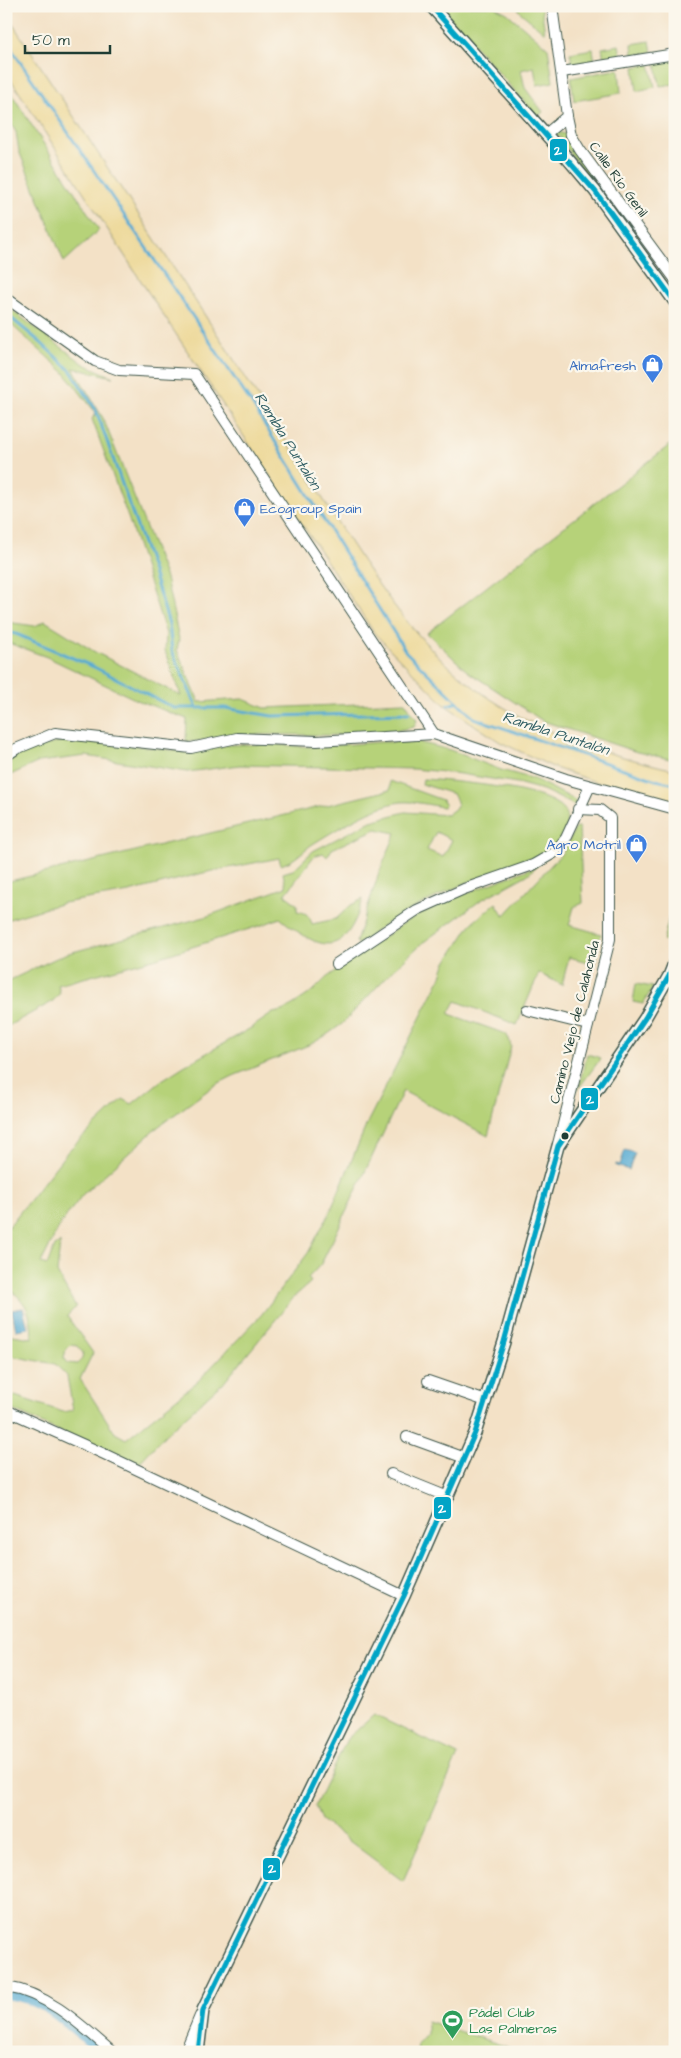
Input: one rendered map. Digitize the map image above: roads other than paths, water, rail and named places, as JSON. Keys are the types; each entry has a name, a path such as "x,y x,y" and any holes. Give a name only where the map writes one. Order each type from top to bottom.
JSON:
{"street":[{"path":"431,6 546,134 594,192 674,300"},
{"name":"Calle Río Genil","path":"552,6 571,135 675,279"},
{"path":"562,72 675,54"},
{"path":"546,134 567,116"},
{"path":"6,298 95,361 119,370 194,374 434,734"},
{"path":"6,756 16,749 55,733 191,748 237,738 317,741 434,734 590,786 675,809"},
{"path":"336,964 417,910 464,889 532,865 554,853 566,838 590,786"},
{"name":"Camino Viejo de Calahonda","path":"558,1146 610,940 610,818 600,810 578,809"},
{"path":"185,2052 203,2010 404,1596 475,1433 504,1342 558,1146 645,1018 669,976 675,960"},
{"path":"526,1010 588,1025"},
{"path":"428,1381 486,1401"},
{"path":"6,1410 102,1453 404,1596"},
{"path":"407,1437 464,1458"},
{"path":"391,1474 448,1497"},
{"path":"6,1987 24,1989 48,2001 112,2052"},
{"path":"198,2052 203,2010"}],"water":[{"path":"625,1150 635,1153 629,1170 616,1166 616,1164 620,1165"},
{"path":"23,1308 28,1328 16,1330 12,1310"}],"waterway":[{"name":"Rambla Puntalón","path":"6,41 250,401 406,652 474,718 656,780 675,784"},
{"path":"6,314 71,371 96,410 152,569 169,624 172,651 197,708"},
{"path":"6,632 16,634 94,667 174,708 225,708 272,716 409,713"},
{"path":"448,705 458,702"},
{"path":"6,1994 32,2000 44,2006 97,2048"}],"place":[{"name":"Almafresh","path":"652,384"},
{"name":"Ecogroup Spain","path":"244,527"},
{"name":"Agro Motril","path":"637,863"},
{"name":"Pádel Club Las Palmeras","path":"453,2039"}]}
